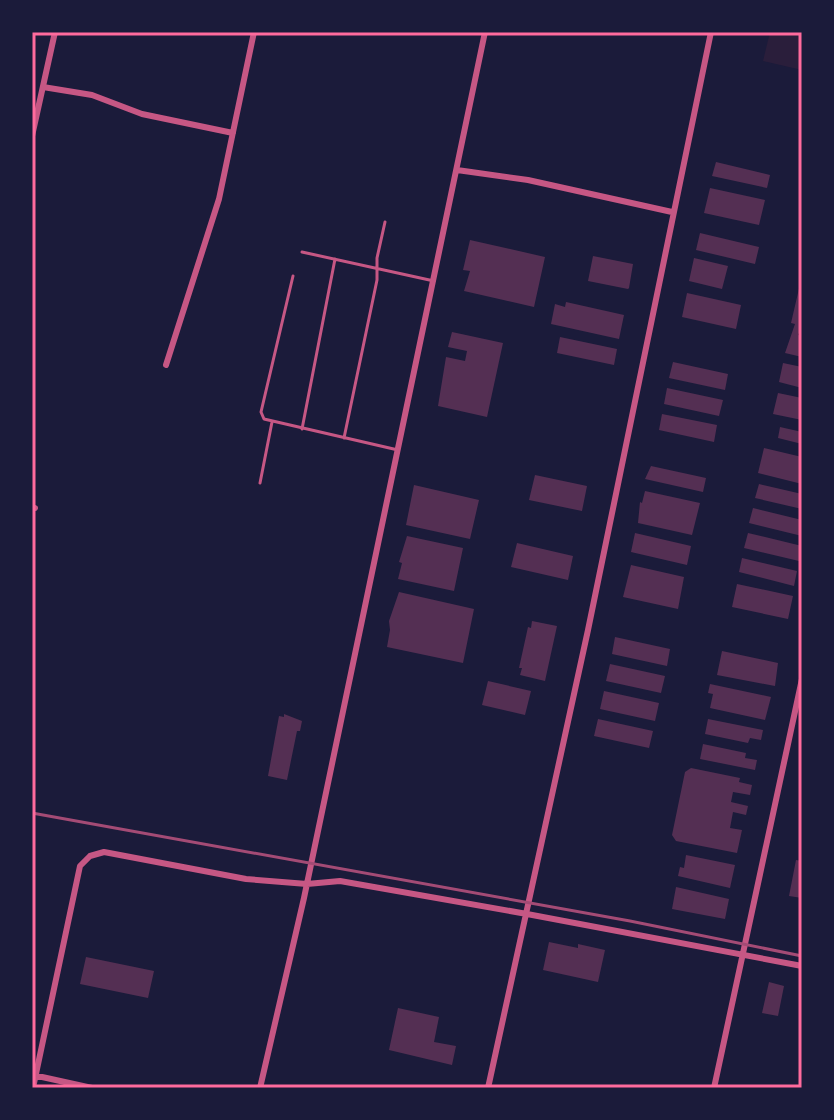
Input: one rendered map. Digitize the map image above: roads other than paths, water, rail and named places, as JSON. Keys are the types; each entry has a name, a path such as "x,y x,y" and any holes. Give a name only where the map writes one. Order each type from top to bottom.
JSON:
{"street":[{"path":"32,136 55,33 46,32"},
{"path":"166,365 213,222 254,32"},
{"path":"260,1088 307,884 485,32"},
{"path":"488,1088 711,32"},
{"path":"43,87 92,95 142,114 233,133"},
{"path":"457,170 528,180 672,212"},
{"path":"714,1088 802,679"},
{"path":"33,1088 80,866 90,856 104,852 246,879 307,884 340,881 802,966"},
{"path":"34,1076 92,1088"}],"lane":[{"path":"344,438 385,222"},
{"path":"302,252 434,281"},
{"path":"302,429 335,259"},
{"path":"293,276 261,412 264,419 398,450"},
{"path":"260,483 272,422"}],"railway":[{"path":"32,813 630,921 802,956"}]}
